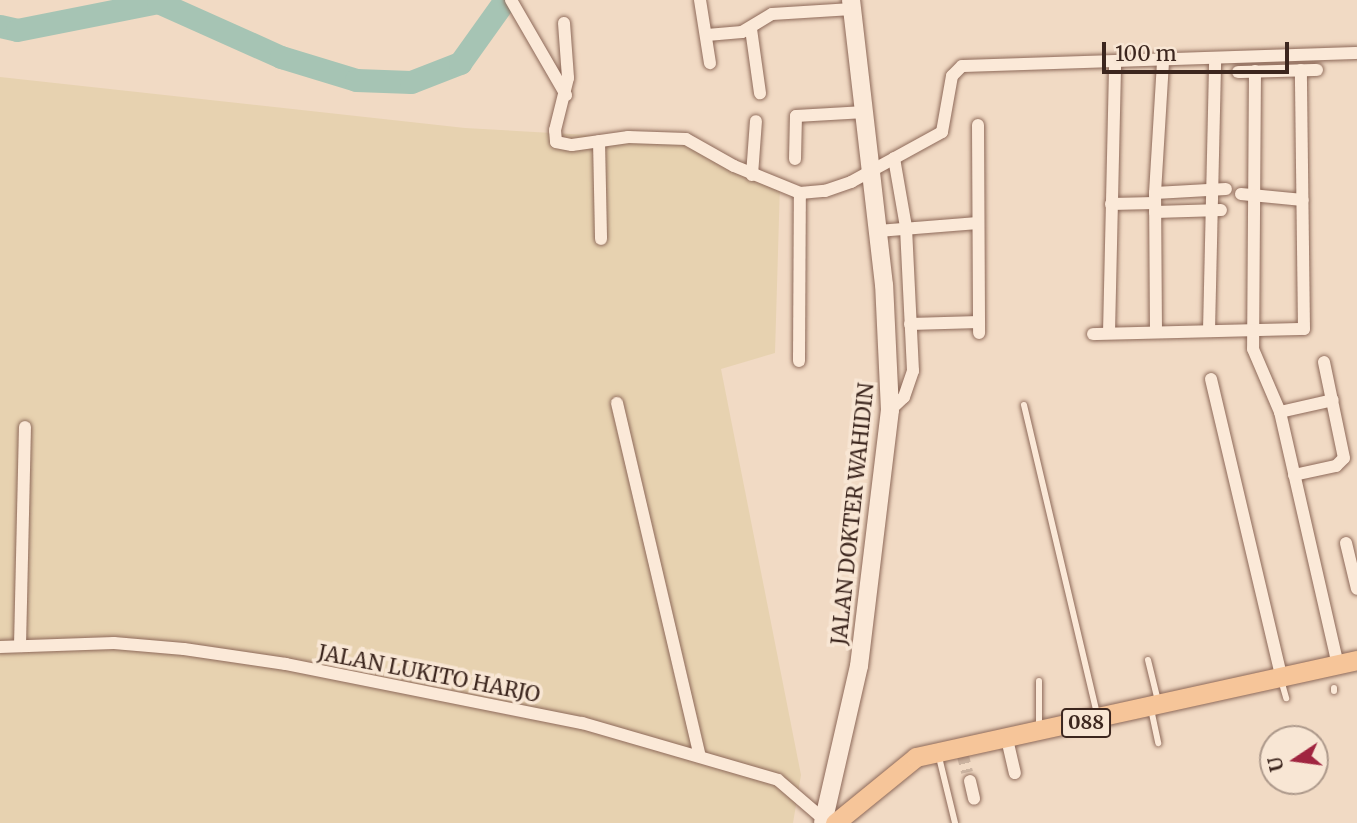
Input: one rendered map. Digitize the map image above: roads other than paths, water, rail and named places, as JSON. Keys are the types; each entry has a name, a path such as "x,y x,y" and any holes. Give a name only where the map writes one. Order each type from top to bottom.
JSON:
{"main road":[{"name":"JALAN DOKTER WAHIDIN","path":"827,822 859,666 890,410 889,338 852,4"},
{"name":"088","path":"827,822 906,762 937,751 961,749 1040,733 1155,708 1281,676 1338,666"}],"street":[{"path":"511,0 566,95"},
{"path":"700,0 710,64"},
{"path":"706,35 751,29 772,14 852,4"},
{"path":"564,23 566,95 555,130 556,142 572,145 665,135 686,139 752,175 800,193 825,191 942,132 952,76 962,66 1357,53"},
{"path":"751,29 760,93"},
{"path":"1156,332 1155,203 1163,62"},
{"path":"1086,67 1218,62 1219,189 1215,210 1209,331"},
{"path":"1109,333 1115,64"},
{"path":"1093,334 1304,329 1301,70"},
{"path":"1238,72 1317,70"},
{"path":"1255,71 1253,349 1280,412 1338,666"},
{"path":"794,159 794,117 865,112"},
{"path":"752,175 756,121"},
{"path":"910,324 979,328 978,125"},
{"path":"599,141 601,239"},
{"path":"890,410 909,387 910,324 906,227 894,158"},
{"path":"1155,203 1219,189"},
{"path":"799,361 800,193"},
{"path":"1241,194 1303,200"},
{"path":"1111,204 1155,203 1215,210"},
{"path":"878,230 978,223"},
{"path":"1294,475 1343,462 1324,362"},
{"path":"1210,379 1281,676"},
{"path":"1280,412 1333,401"},
{"path":"617,403 700,756"},
{"path":"20,646 25,427"},
{"path":"1346,543 1357,589"},
{"name":"JALAN LUKITO HARJO","path":"0,647 114,643 286,664 582,723 778,780 827,822"},
{"path":"1007,739 1015,773"},
{"path":"969,776 974,799"}],"lane":[{"path":"1024,405 1098,720"},
{"path":"1148,660 1158,743"},
{"path":"1281,676 1286,698"},
{"path":"1039,681 1040,733"},
{"path":"937,751 955,823"}],"waterway":[{"path":"0,26 17,30 158,2 281,57 356,80 411,82 460,63 505,0"}],"tunnel":[{"path":"962,752 967,772"}]}
